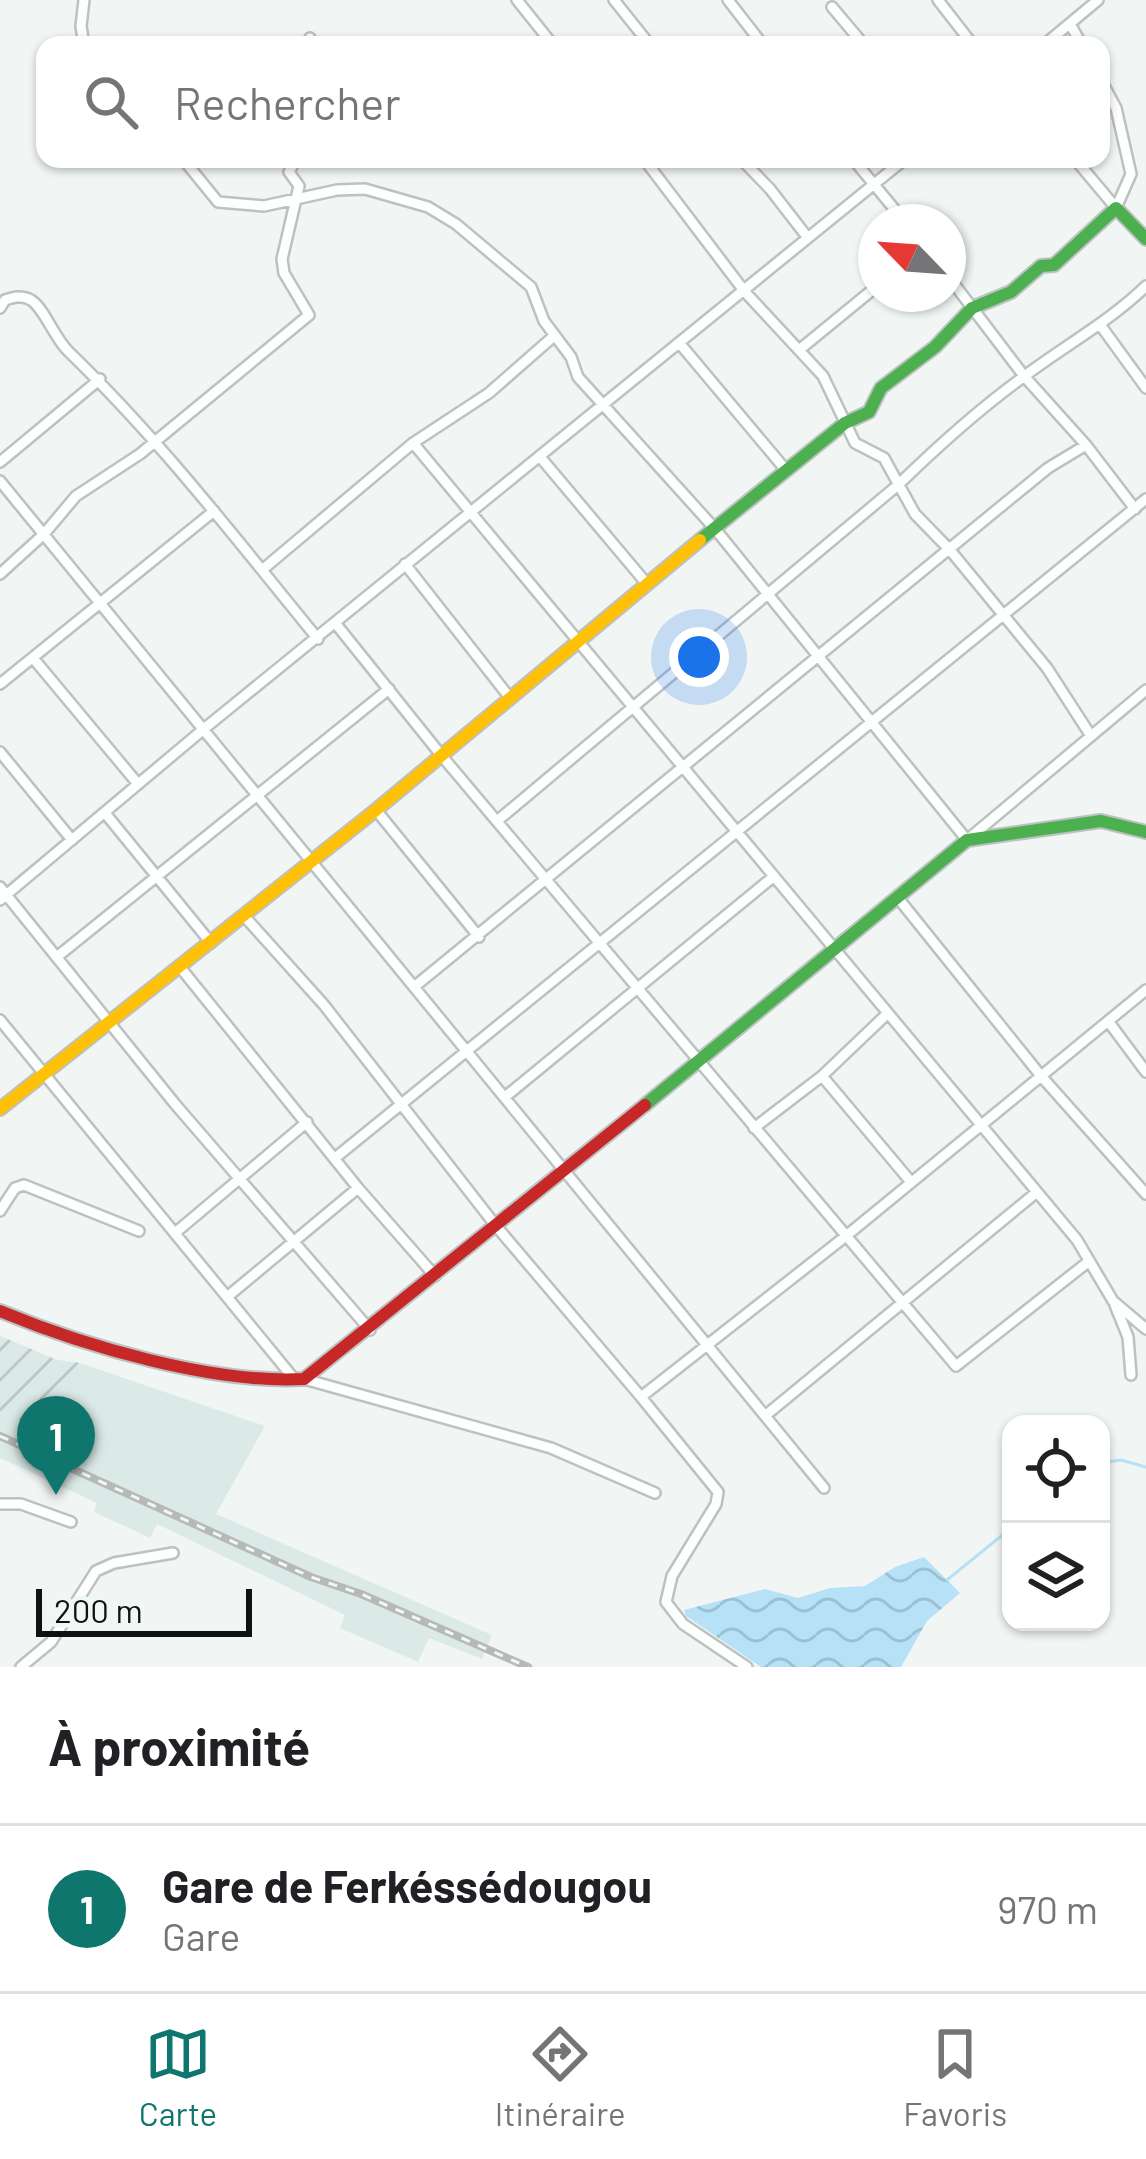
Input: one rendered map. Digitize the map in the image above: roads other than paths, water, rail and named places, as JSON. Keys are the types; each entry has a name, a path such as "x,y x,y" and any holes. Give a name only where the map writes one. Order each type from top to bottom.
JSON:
{"street":[{"path":"83,36 84,0"},
{"path":"517,0 546,36"},
{"path":"614,0 643,36"},
{"path":"728,0 757,36"},
{"path":"938,0 966,36"},
{"path":"1055,36 1098,0"},
{"path":"832,7 855,36"},
{"path":"1070,24 1077,36"},
{"path":"0,1109 244,917 784,469 845,423 868,412 881,388 935,347 972,308 1011,292 1041,266 1054,265 1116,208 1131,174 1110,97"},
{"path":"190,168 218,202 264,206 365,189 428,208 456,224 531,287 578,377 822,656 967,840"},
{"path":"0,574 76,496 157,440 309,315 284,273 282,259 298,186 291,168"},
{"path":"651,168 745,292 823,376 855,443 884,458 915,514 1047,668 1090,736"},
{"path":"750,168 808,238"},
{"path":"860,168 888,204"},
{"path":"370,1330 2,894 894,168"},
{"path":"1083,168 1146,239"},
{"path":"497,821 898,485 949,435 1024,376 1101,326 1146,286"},
{"path":"0,308 4,300 28,298 40,309 46,325 68,352 157,440 318,640"},
{"path":"966,300 1135,508"},
{"path":"799,350 858,302"},
{"path":"1101,326 1146,388"},
{"path":"262,570 412,443 489,393 554,336"},
{"path":"680,345 784,469"},
{"path":"0,462 100,379"},
{"path":"412,443 1077,1240 1113,1300 1128,1336 1131,1375"},
{"path":"415,987 1048,468 1086,445"},
{"path":"541,458 647,584"},
{"path":"0,481 824,1488"},
{"path":"335,1158 1146,500"},
{"path":"0,683 214,511"},
{"path":"405,564 510,698"},
{"path":"336,624 956,1366 1088,1262"},
{"path":"33,658 138,784"},
{"path":"58,956 389,689"},
{"path":"300,1380 370,1330 1146,690"},
{"path":"0,752 72,840"},
{"path":"376,809 479,937"},
{"path":"105,814 211,943"},
{"path":"967,840 1100,821 1146,832"},
{"path":"505,1097 773,877"},
{"path":"898,898 1040,1076 1146,1194"},
{"path":"244,917 324,1005 496,1226 718,1492 716,1504 667,1586 666,1602 682,1624 747,1667"},
{"path":"180,967 435,1276"},
{"path":"641,1397 1146,990"},
{"path":"754,1128 823,1076 887,1014"},
{"path":"0,1020 300,1380"},
{"path":"1108,1021 1146,1072"},
{"path":"823,1076 911,1183"},
{"path":"175,1233 307,1122"},
{"path":"0,1211 15,1188 24,1185 139,1231"},
{"path":"227,1297 358,1188"},
{"path":"766,1415 1037,1192"},
{"path":"1113,1300 1146,1329"},
{"path":"0,1311 56,1336 272,1381 300,1380 551,1448 656,1492"},
{"path":"0,1504 22,1504 71,1522"},
{"path":"21,1667 51,1642 96,1571 114,1563 172,1553"}],"water":[{"path":"924,1557 960,1593 927,1621 901,1667 761,1667 686,1616 684,1610 765,1589 798,1598 830,1588 865,1586 895,1567"}],"waterway":[{"path":"1110,1462 1146,1467"},
{"path":"947,1580 1002,1535"}],"railway":[{"path":"0,1436 311,1577 528,1667"}],"place":[{"name":"Gare de Ferkéssédougou","path":"56,1495"}]}
